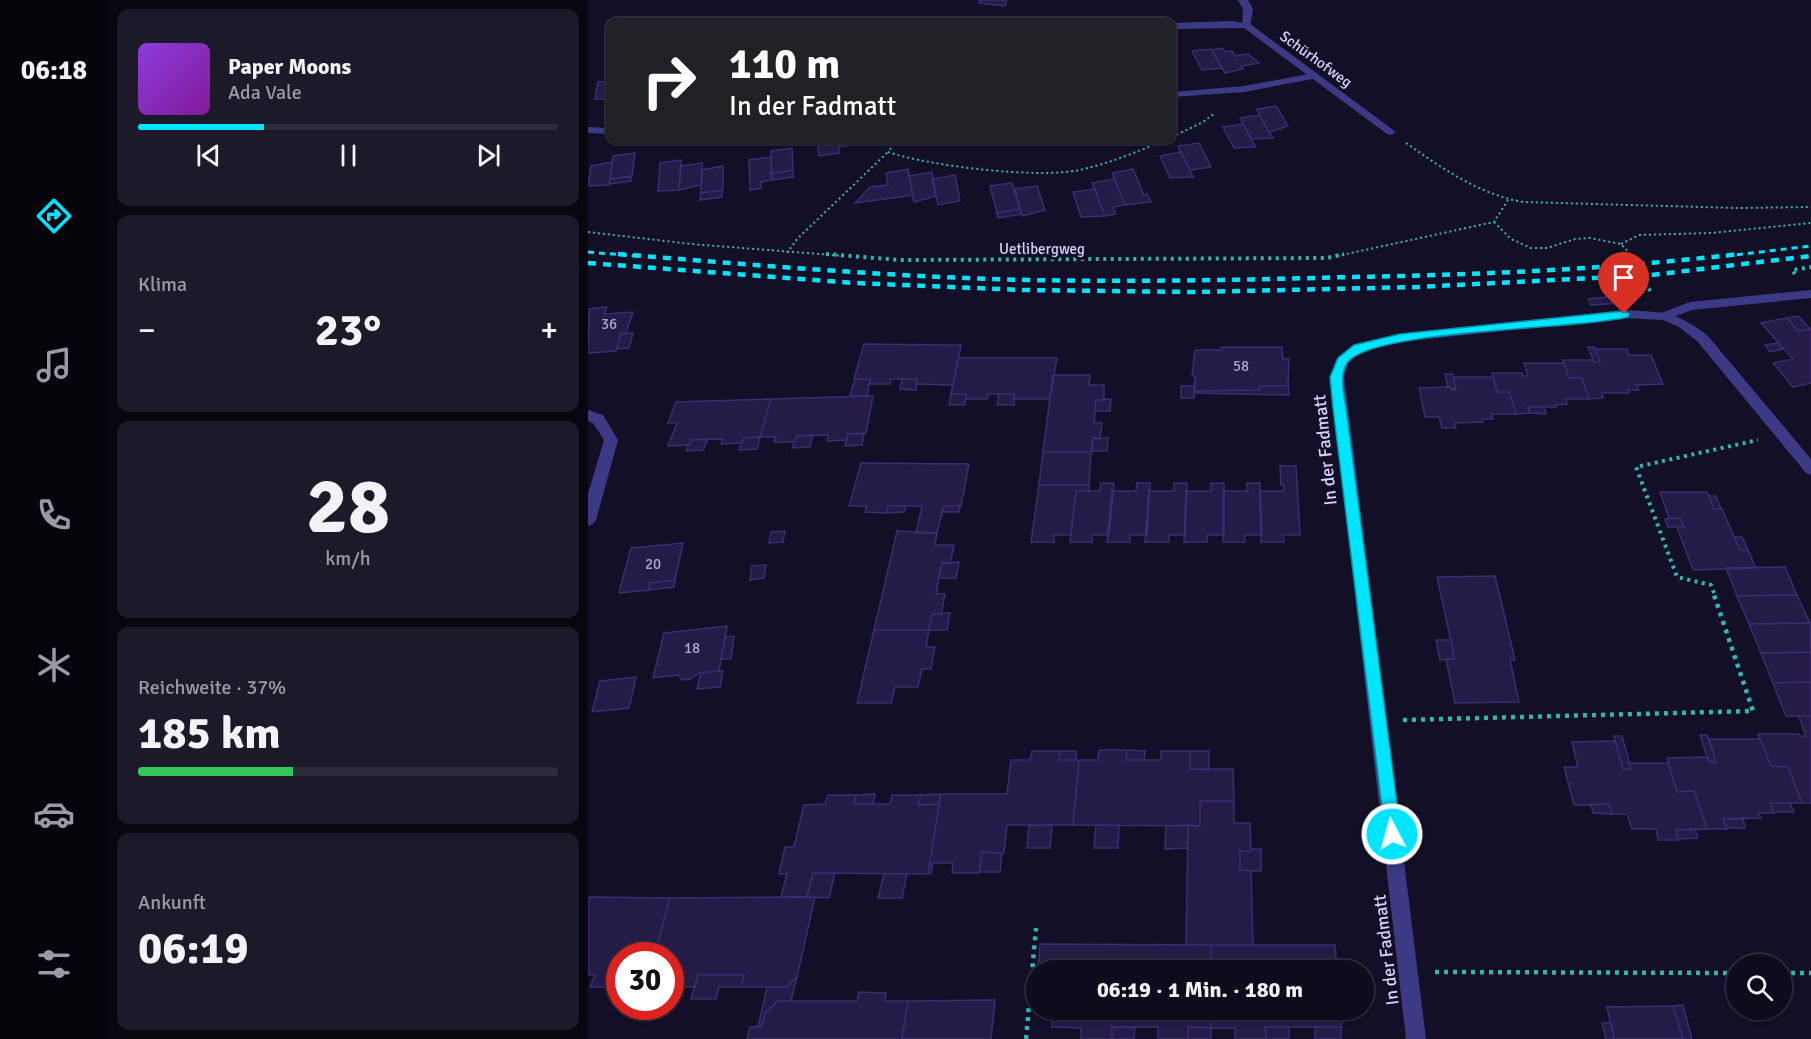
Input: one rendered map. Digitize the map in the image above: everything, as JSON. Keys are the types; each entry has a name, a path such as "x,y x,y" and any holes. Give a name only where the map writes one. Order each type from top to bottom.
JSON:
{"street":[{"path":"1176,26 1231,24 1247,27 1248,9 1243,0"},
{"name":"Schürhofweg","path":"1247,27 1391,132"},
{"path":"1176,95 1228,92 1279,85 1314,76"},
{"path":"588,130 606,131"},
{"path":"1665,316 1690,306 1811,294"},
{"name":"In der Fadmatt","path":"1416,1039 1336,377 1342,361 1358,348 1400,338 1624,314 1665,316 1684,324 1703,339 1811,469"},
{"path":"588,415 598,419 611,440 588,520"}],"path":[{"path":"1176,135 1203,122 1218,110 1228,92"},
{"path":"1391,132 1436,164 1489,193 1508,200 1526,203 1614,203 1701,208 1811,207"},
{"path":"788,253 797,239 894,144"},
{"path":"888,152 909,159 1001,170 1061,173 1110,161 1155,144"},
{"path":"1508,200 1494,222 1507,237 1524,247 1544,249 1578,238 1622,244 1639,236 1811,223"},
{"name":"Uetlibergweg","path":"588,232 788,253 900,260 1328,258 1494,222"},
{"path":"1622,244 1630,254"},
{"path":"1378,721 1753,711 1711,585 1677,577 1636,467 1783,435"},
{"path":"1026,1039 1036,928"},
{"path":"1408,972 1726,973"},
{"path":"1792,973 1811,973"}],"building":[{"path":"980,0 1007,0 1005,6 979,3"},
{"path":"1223,48 1225,52 1232,51 1235,56 1248,54 1259,63 1241,66 1243,69 1225,73 1212,50"},
{"path":"1211,49 1222,68 1202,70 1192,51"},
{"path":"606,81 606,99 595,99 598,82"},
{"path":"1276,106 1288,126 1269,132 1257,109"},
{"path":"1260,115 1273,138 1251,139 1240,118"},
{"path":"1243,124 1256,147 1234,148 1223,127"},
{"path":"1199,143 1211,167 1190,170 1178,146"},
{"path":"818,144 838,144 839,153 819,156"},
{"path":"839,144 859,144 839,147"},
{"path":"792,148 793,170 771,174 771,151"},
{"path":"1181,152 1193,177 1170,178 1160,156"},
{"path":"635,153 632,176 610,179 613,156"},
{"path":"771,157 772,180 761,182 761,188 750,190 749,160"},
{"path":"681,160 679,190 658,191 660,163"},
{"path":"612,162 609,185 588,186 591,166"},
{"path":"702,163 701,185 679,190 681,166"},
{"path":"723,166 723,190 701,193 702,170"},
{"path":"908,169 913,195 855,203 870,187 888,185 886,173"},
{"path":"1133,169 1144,195 1147,194 1151,202 1125,205 1112,173"},
{"path":"793,170 793,177 772,180 771,174"},
{"path":"932,172 936,196 914,202 909,176"},
{"path":"955,175 960,201 938,205 932,179"},
{"path":"631,176 631,181 609,184 610,179"},
{"path":"1114,179 1125,205 1113,207 1116,214 1105,216 1092,183"},
{"path":"1012,183 1020,209 997,213 990,186"},
{"path":"1037,186 1045,210 1022,216 1015,189"},
{"path":"1095,189 1105,216 1081,217 1073,192"},
{"path":"722,190 722,197 700,200 701,193"},
{"path":"1020,209 1022,214 998,218 997,213"},
{"path":"1619,296 1623,303 1591,305 1588,299"},
{"path":"607,307 604,314 633,312 626,333 621,334 616,351 588,353 589,309"},
{"path":"1798,316 1810,329 1798,331 1787,318"},
{"path":"1787,318 1798,331 1811,329 1811,383 1793,387 1773,363 1793,359 1761,323"},
{"path":"633,333 629,348 617,349 621,334"},
{"path":"1778,343 1783,349 1770,352 1765,345"},
{"path":"864,344 961,345 953,385 916,384 917,379 891,379 890,384 870,384 870,379 854,379"},
{"path":"1222,347 1282,347 1283,359 1289,359 1288,386 1259,386 1259,390 1194,391 1195,376 1192,376 1195,350 1222,350"},
{"path":"1588,347 1594,347 1600,362 1594,362"},
{"path":"1595,349 1627,349 1629,355 1651,355 1663,384 1636,385 1639,390 1628,390 1629,393 1602,393 1603,398 1589,399 1582,378 1569,378 1563,360 1600,362"},
{"path":"958,358 1057,358 1050,399 1013,399 1014,394 988,394 987,399 966,399 966,394 951,394"},
{"path":"1524,363 1564,363 1569,378 1582,378 1589,399 1566,399 1567,404 1555,405 1556,407 1528,407 1530,413 1516,414 1509,392 1497,392 1492,373 1522,373 1523,376 1528,376"},
{"path":"1445,374 1453,374 1456,390 1448,387"},
{"path":"1053,375 1090,375 1089,385 1104,385 1104,400 1096,400 1094,423 1102,423 1100,439 1093,438 1091,452 1043,452"},
{"path":"1453,377 1493,377 1497,392 1509,392 1516,414 1492,414 1493,419 1483,419 1483,422 1455,423 1456,428 1442,428 1439,417 1425,417 1419,388 1450,387 1451,390 1456,390"},
{"path":"855,379 870,379 867,396 850,396"},
{"path":"902,379 917,379 916,390 900,389"},
{"path":"1181,386 1195,386 1194,398 1181,398"},
{"path":"1259,386 1288,386 1289,395 1194,393 1194,391 1259,390"},
{"path":"951,394 966,394 965,405 949,405"},
{"path":"999,394 1014,394 1014,405 997,405"},
{"path":"873,396 866,433 848,434 847,440 827,441 828,435 797,436 794,442 774,442 776,437 760,437 771,399"},
{"path":"771,399 760,437 744,438 742,443 721,444 723,439 691,440 689,445 668,446 677,423 668,423 676,402"},
{"path":"1111,399 1110,411 1095,411 1096,400"},
{"path":"1528,407 1544,407 1546,414 1530,413"},
{"path":"848,434 864,434 862,445 845,446"},
{"path":"813,435 810,447 792,448 797,436"},
{"path":"760,437 757,449 739,450 744,438"},
{"path":"1093,438 1108,438 1107,451 1092,451"},
{"path":"708,439 703,450 686,451 691,440"},
{"path":"1043,452 1091,452 1089,485 1039,485"},
{"path":"861,463 969,464 961,506 944,506 937,533 916,533 922,506 888,506 887,513 865,512 867,506 849,506"},
{"path":"1280,466 1296,466 1300,535 1283,535 1284,542 1261,542 1260,491 1284,491 1284,485 1281,485"},
{"path":"1101,483 1114,483 1109,535 1092,535 1092,542 1070,542 1076,491 1100,491"},
{"path":"1137,483 1150,483 1147,535 1130,535 1130,542 1107,542 1112,491 1136,491"},
{"path":"1174,483 1187,483 1185,535 1169,535 1169,542 1145,542 1149,491 1174,491"},
{"path":"1211,483 1224,483 1224,535 1207,535 1207,542 1184,542 1186,491 1211,491"},
{"path":"1247,483 1260,483 1262,535 1245,535 1245,542 1223,542 1223,491 1248,491"},
{"path":"1039,485 1089,485 1088,491 1076,491 1071,535 1054,535 1054,542 1031,542"},
{"path":"1660,492 1707,492 1714,509 1722,509 1740,550 1748,550 1756,568 1693,570 1677,527 1684,527 1680,518 1669,518"},
{"path":"1709,496 1716,496 1721,509 1714,509"},
{"path":"888,506 906,506 904,512 887,513"},
{"path":"944,506 960,506 959,512 942,512"},
{"path":"1680,518 1684,527 1668,527 1665,519"},
{"path":"785,531 783,542 769,543 771,532"},
{"path":"897,531 937,533 935,545 954,545 950,564 942,563 940,571 936,594 945,594 941,614 932,614 929,630 874,630"},
{"path":"1734,537 1742,537 1748,550 1740,550"},
{"path":"683,543 675,580 650,583 649,590 619,593 631,548"},
{"path":"959,562 956,578 939,578 942,563"},
{"path":"766,565 764,578 750,580 752,566"},
{"path":"1785,567 1797,595 1737,596 1726,568"},
{"path":"1495,576 1515,660 1510,660 1519,702 1455,703 1446,659 1454,659 1453,650 1437,577"},
{"path":"675,580 674,587 649,590 650,583"},
{"path":"1797,595 1810,623 1749,624 1737,596"},
{"path":"950,613 947,630 929,630 932,614"},
{"path":"1810,623 1811,652 1761,653 1749,624"},
{"path":"727,626 719,671 699,673 691,679 682,680 678,675 653,678 664,633"},
{"path":"874,630 929,630 926,647 935,647 931,669 922,669 918,687 895,687 891,703 857,703"},
{"path":"734,636 731,659 721,659 725,637"},
{"path":"1436,640 1451,640 1454,659 1440,660"},
{"path":"1811,652 1811,682 1773,683 1761,653"},
{"path":"723,671 720,687 697,689 701,673"},
{"path":"636,677 629,708 592,712 600,681"},
{"path":"1811,682 1811,716 1786,716 1773,683"},
{"path":"1799,716 1811,716 1811,803 1802,803 1788,767 1771,766 1758,734 1806,736"},
{"path":"1700,735 1707,735 1716,762 1709,762"},
{"path":"1614,736 1622,736 1631,769 1623,769"},
{"path":"1709,739 1760,739 1771,766 1788,767 1802,803 1770,803 1774,813 1758,813 1761,818 1723,819 1727,829 1707,829 1694,791 1677,792 1667,758 1707,757 1709,762 1716,762"},
{"path":"1615,741 1623,769 1631,769 1629,763 1668,763 1677,792 1694,791 1707,829 1676,830 1679,840 1658,840 1656,829 1632,829 1627,814 1612,814 1609,804 1574,805 1564,767 1578,767 1572,742"},
{"path":"1099,750 1127,750 1126,760 1161,760 1161,751 1190,751 1190,769 1233,769 1234,801 1200,801 1200,826 1073,825 1079,760 1098,760"},
{"path":"1127,750 1145,751 1144,760 1126,760"},
{"path":"1032,751 1059,751 1059,760 1079,760 1073,825 1007,825 1004,853 982,852 979,873 952,873 953,863 933,863 931,874 928,874 941,794 1007,794 1011,760 1030,760"},
{"path":"1059,751 1076,751 1076,760 1059,760"},
{"path":"1190,751 1209,751 1209,770 1190,769"},
{"path":"875,794 873,804 854,804 856,795"},
{"path":"941,794 939,804 918,805 921,795"},
{"path":"828,795 856,795 854,804 890,804 892,795 921,795 918,805 939,804 928,874 813,873 807,897 781,897 787,874 779,874 785,847 794,847 804,805 825,804"},
{"path":"1200,801 1234,801 1234,823 1250,823 1251,851 1240,851 1240,870 1251,871 1253,945 1186,945 1188,825 1200,826"},
{"path":"1770,803 1790,803 1794,812 1774,812"},
{"path":"1609,804 1612,814 1593,813 1591,805"},
{"path":"1743,818 1745,828 1726,828 1723,819"},
{"path":"1052,825 1050,848 1027,848 1029,826"},
{"path":"1096,825 1119,825 1118,848 1094,848"},
{"path":"1188,825 1187,848 1165,849 1166,826"},
{"path":"1695,829 1698,838 1678,839 1676,830"},
{"path":"1251,849 1261,849 1261,871 1240,870 1240,851 1251,851"},
{"path":"982,852 1002,853 1000,872 979,872"},
{"path":"813,873 835,873 829,898 807,897"},
{"path":"884,874 907,874 902,898 878,898"},
{"path":"588,897 670,898 658,942 606,942 606,987 590,987 595,975 588,975"},
{"path":"815,897 797,977 786,987 741,987 744,975 698,975 695,987 684,987 684,942 658,942 670,898"},
{"path":"1040,944 1211,945 1211,960 1039,960"},
{"path":"1211,945 1335,945 1336,960 1211,960"},
{"path":"698,975 744,975 741,987 719,987 716,999 691,999"},
{"path":"797,977 791,1001 778,1001 765,1013 762,1026 758,1027 767,987 786,987"},
{"path":"859,992 886,993 885,1001 908,1001 902,1039 747,1039 750,1027 762,1026 765,1013 778,1001 857,1001"},
{"path":"995,1000 991,1039 902,1039 908,1001"},
{"path":"1683,1005 1692,1039 1683,1039 1673,1006"},
{"path":"1673,1006 1683,1039 1614,1039 1607,1007"},
{"path":"1052,1020 1211,1020 1211,1028 1188,1027 1188,1039 1158,1039 1158,1027 1112,1027 1112,1039 1081,1039 1081,1028 1052,1027"},
{"path":"1211,1020 1341,1020 1342,1027 1265,1027 1266,1039 1235,1039 1235,1028 1211,1028"},
{"path":"1602,1023 1611,1023 1614,1039 1606,1039"},
{"path":"1112,1027 1135,1028 1134,1039 1112,1039"},
{"path":"1188,1027 1211,1028 1211,1039 1188,1039"},
{"path":"1265,1027 1289,1027 1289,1039 1266,1039"},
{"path":"1315,1027 1341,1027 1341,1039 1315,1039"}],"railway":[{"path":"1726,256 1811,246"},
{"path":"588,252 637,256"},
{"path":"618,254 926,276 1109,281 1496,273 1642,264 1739,254"},
{"path":"588,263 855,283 1024,290 1194,292 1418,287 1651,275 1811,256"}],"route":[{"path":"1392,834 1336,377 1342,361 1358,348 1400,338 1624,314"}]}
